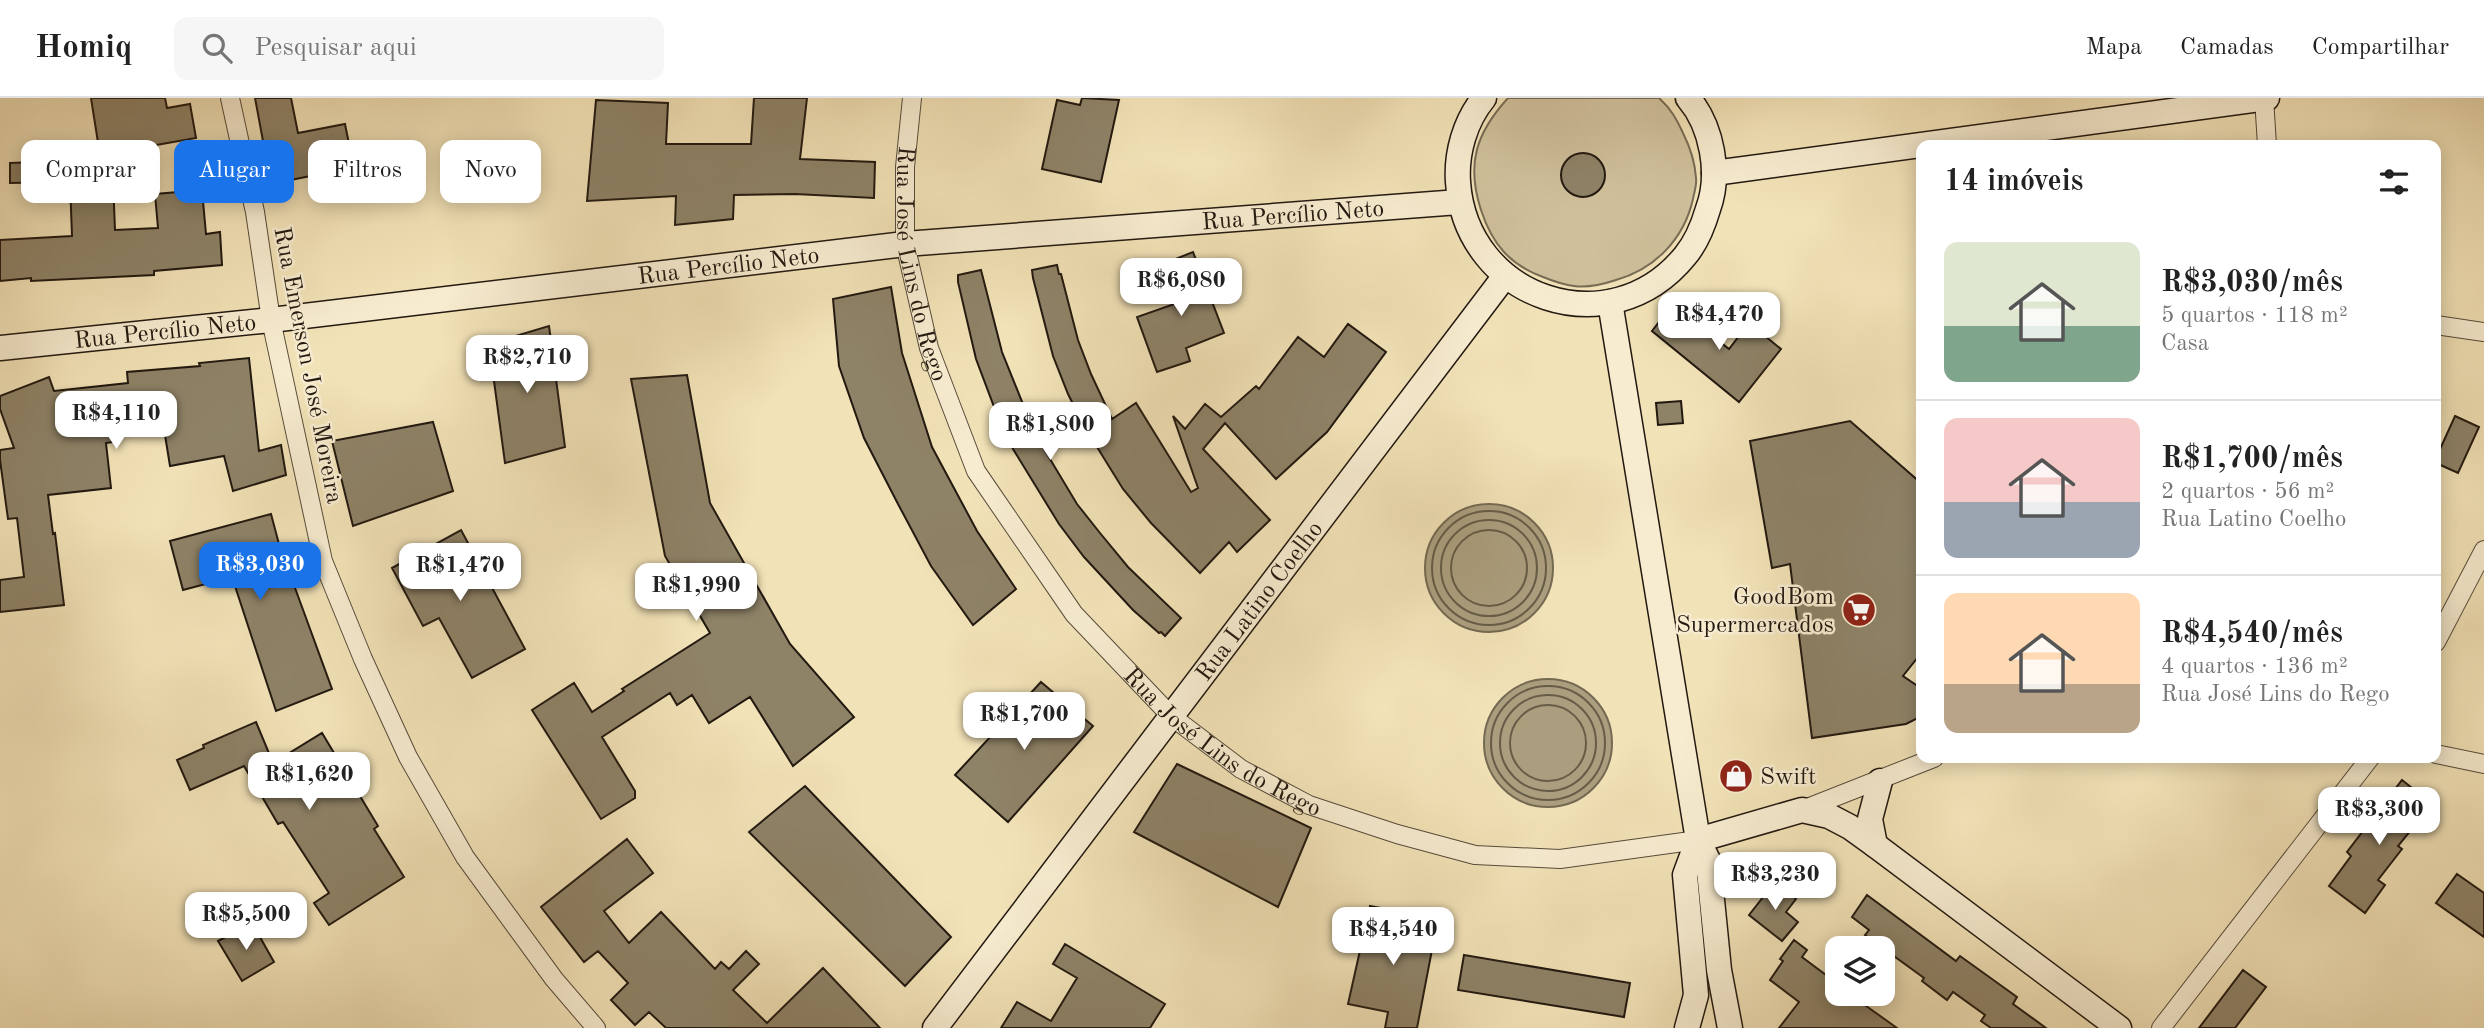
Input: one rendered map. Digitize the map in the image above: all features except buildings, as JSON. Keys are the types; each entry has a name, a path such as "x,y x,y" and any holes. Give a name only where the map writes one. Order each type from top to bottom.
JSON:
{"main road":[{"path":"1484,98 1476,107 1463,137 1457,169 1459,202 1475,243 1505,276 1528,291 1555,301 1582,304 1610,302 1638,293 1664,277 1685,256 1701,231 1714,173 1704,124 1688,98"},
{"path":"1956,140 2265,98"},
{"path":"1714,173 1916,146"},
{"name":"Rua Percílio Neto","path":"0,348 271,320 905,244 1459,202"},
{"name":"Rua Latino Coelho","path":"935,1028 1505,276"},
{"path":"1610,302 1698,840 1708,860 1719,971 1730,1028"},
{"path":"1875,845 1870,819 1880,781"},
{"path":"1802,810 1829,816 1850,827 2119,1028"},
{"name":"Rua José Lins do Rego","path":"1698,840 1802,810"},
{"path":"1698,840 1685,875 1696,995 1688,1028 1708,1028"}],"street":[{"name":"Rua Emerson José Moreira","path":"230,98 254,212 271,320 323,561 408,757 465,858 554,979 596,1028"},
{"name":"Rua José Lins do Rego","path":"912,98 905,167 905,244 929,348 976,471 1074,614 1171,716 1241,769 1309,804 1397,834 1475,855 1560,859 1649,849 1698,840"},
{"path":"2265,98 2267,140"},
{"path":"2441,326 2484,332"},
{"path":"2441,633 2483,555"},
{"path":"2441,755 2484,764"},
{"name":"Rua José Lins do Rego","path":"1802,810 1922,763"},
{"path":"2161,1028 2366,763"}],"shaded area":[{"path":"1508,98 1659,98 1673,114 1686,138 1696,181 1689,214 1666,250 1630,275 1606,283 1584,286 1562,284 1531,272 1504,252 1485,222 1474,178 1481,137"}],"water":[{"path":"1489,504 1513,509 1534,523 1548,544 1553,568 1548,592 1534,613 1513,627 1489,632 1465,627 1444,613 1430,592 1425,568 1430,544 1444,523 1465,509"},
{"path":"1548,679 1572,684 1593,698 1607,719 1612,743 1607,767 1593,788 1572,802 1548,807 1524,802 1503,788 1489,767 1484,743 1489,719 1503,698 1524,684"}],"place":[{"name":"GoodBom Supermercados","path":"1859,610"},
{"name":"Swift","path":"1736,776"}]}
